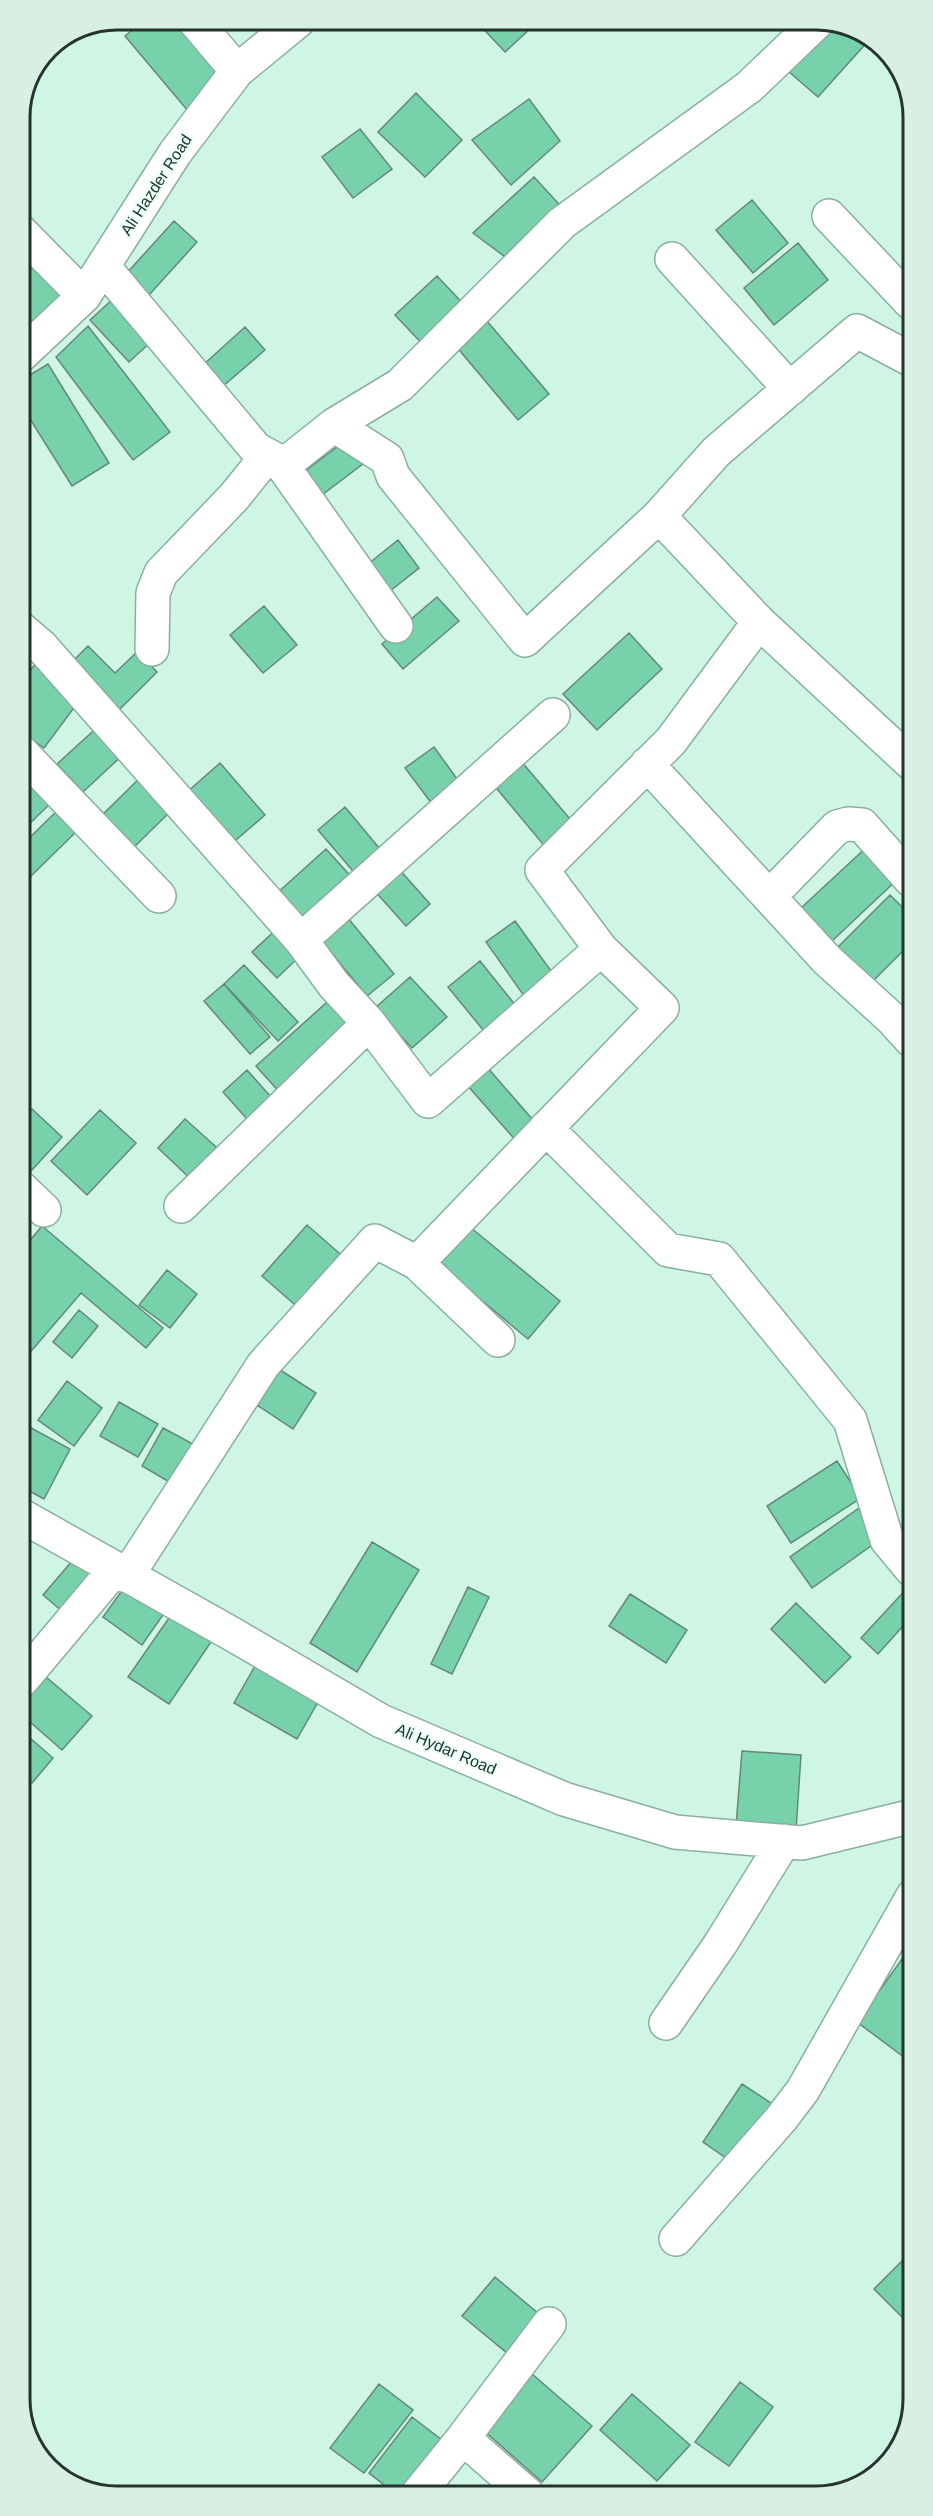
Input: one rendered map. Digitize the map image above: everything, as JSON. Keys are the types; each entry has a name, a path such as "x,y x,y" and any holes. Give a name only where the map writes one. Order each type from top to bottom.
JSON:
{"street":[{"path":"202,30 237,72"},
{"name":"Ali Hazder Road","path":"30,347 84,296 174,153 237,72 287,30"},
{"path":"152,649 153,593 161,573 274,459 290,460 334,425 400,385 562,223 749,87 809,30"},
{"path":"829,216 903,295"},
{"path":"30,241 84,296"},
{"path":"672,259 789,389"},
{"path":"103,266 256,449 274,459 396,626"},
{"path":"334,425 387,459 393,476 525,640 659,516 716,452 857,331 903,349"},
{"path":"659,516 759,622 903,756"},
{"path":"417,1263 662,1008 601,949 542,870 671,741 759,622"},
{"path":"30,637 41,646 301,940 334,985 369,1023 428,1101 601,949"},
{"path":"301,940 553,715"},
{"path":"30,761 159,896"},
{"path":"647,764 827,960 903,1031"},
{"path":"769,897 837,827 848,824 862,825 903,865"},
{"path":"181,1206 369,1023"},
{"path":"546,1128 668,1250 719,1259 850,1420 887,1540 903,1559"},
{"path":"30,1671 121,1573 263,1365 375,1241 417,1263 498,1340"},
{"name":"Ali Hydar Road","path":"30,1521 381,1721 564,1799 675,1832 802,1843 903,1818"},
{"path":"666,2023 721,1943 784,1841"},
{"path":"676,2239 781,2120 803,2090 903,1914"},
{"path":"424,2486 549,2324"},
{"path":"463,2438 518,2486"}],"building":[{"path":"132,30 198,30 234,72 188,111 125,36"},
{"path":"484,30 529,30 505,52"},
{"path":"824,31 849,37 864,45 818,97 788,71"},
{"path":"416,93 462,140 425,177 378,132"},
{"path":"529,99 560,141 511,185 472,140"},
{"path":"360,129 392,169 353,198 322,157"},
{"path":"534,177 567,213 512,262 473,233"},
{"path":"752,200 788,243 753,273 716,230"},
{"path":"174,221 197,242 149,295 126,274"},
{"path":"798,243 828,280 774,325 744,288"},
{"path":"30,263 68,299 36,331 30,325"},
{"path":"437,276 470,311 428,350 395,315"},
{"path":"115,297 154,339 129,362 90,320"},
{"path":"481,314 549,394 518,420 450,339"},
{"path":"88,326 170,432 133,460 56,357"},
{"path":"245,327 265,350 222,387 203,365"},
{"path":"48,364 109,463 72,486 30,419 30,375"},
{"path":"350,437 368,460 314,501 296,478"},
{"path":"398,540 419,568 390,591 368,564"},
{"path":"437,597 459,621 403,669 382,644"},
{"path":"264,606 297,645 263,673 230,635"},
{"path":"629,633 662,669 597,730 563,694"},
{"path":"88,646 115,673 137,652 157,672 117,712 69,665"},
{"path":"36,663 82,697 44,748 30,738 30,671"},
{"path":"102,723 127,751 83,792 57,764"},
{"path":"434,747 460,783 432,804 405,768"},
{"path":"521,761 575,825 547,849 493,784"},
{"path":"220,763 265,815 230,845 186,793"},
{"path":"38,773 59,795 30,823 30,781"},
{"path":"145,773 177,805 128,853 96,821"},
{"path":"63,805 83,825 30,877 30,837"},
{"path":"345,807 384,854 358,877 318,830"},
{"path":"870,844 900,877 832,941 801,908"},
{"path":"326,849 356,882 305,927 275,895"},
{"path":"398,868 430,904 406,926 373,889"},
{"path":"890,895 903,908 903,951 872,982 837,948"},
{"path":"347,917 394,974 367,996 320,939"},
{"path":"515,921 559,982 529,1003 486,942"},
{"path":"281,925 305,951 277,978 252,952"},
{"path":"480,961 520,1011 488,1036 448,987"},
{"path":"244,965 298,1022 278,1041 224,984"},
{"path":"410,977 447,1017 412,1048 375,1008"},
{"path":"224,984 270,1037 250,1054 204,1001"},
{"path":"336,994 362,1022 282,1095 256,1066"},
{"path":"487,1067 539,1127 519,1144 467,1085"},
{"path":"247,1070 279,1106 255,1128 223,1092"},
{"path":"32,1109 62,1137 30,1172 30,1111"},
{"path":"100,1110 136,1143 87,1195 51,1161"},
{"path":"185,1119 224,1154 196,1184 158,1148"},
{"path":"307,1225 347,1260 302,1311 262,1276"},
{"path":"42,1226 163,1328 146,1348 81,1293 30,1352 30,1240"},
{"path":"470,1227 560,1301 528,1339 439,1265"},
{"path":"167,1270 197,1294 170,1328 139,1305"},
{"path":"79,1310 98,1326 72,1358 53,1342"},
{"path":"277,1368 316,1393 293,1429 254,1403"},
{"path":"67,1381 102,1408 74,1446 38,1420"},
{"path":"119,1402 158,1424 138,1457 100,1436"},
{"path":"30,1427 70,1449 44,1499 30,1491"},
{"path":"163,1428 193,1444 171,1483 142,1466"},
{"path":"837,1461 861,1498 791,1543 767,1506"},
{"path":"859,1508 882,1538 812,1588 790,1557"},
{"path":"372,1542 419,1570 357,1672 310,1643"},
{"path":"79,1553 105,1575 69,1617 43,1595"},
{"path":"126,1585 165,1612 142,1645 103,1617"},
{"path":"468,1587 489,1597 452,1674 431,1664"},
{"path":"903,1593 903,1626 878,1654 861,1638"},
{"path":"630,1594 687,1630 666,1663 609,1626"},
{"path":"796,1603 851,1657 825,1683 771,1629"},
{"path":"171,1615 211,1642 169,1704 128,1677"},
{"path":"255,1666 318,1702 297,1739 234,1703"},
{"path":"46,1677 92,1716 62,1750 30,1722 30,1696"},
{"path":"30,1738 53,1758 32,1783 30,1781"},
{"path":"742,1751 801,1755 796,1830 736,1826"},
{"path":"902,1959 903,2056 857,2022"},
{"path":"742,2084 777,2107 736,2165 703,2142"},
{"path":"903,2260 903,2318 874,2289"},
{"path":"495,2277 545,2319 513,2358 462,2316"},
{"path":"531,2373 592,2426 542,2482 482,2429"},
{"path":"740,2382 773,2407 729,2466 695,2442"},
{"path":"379,2384 413,2410 364,2473 330,2448"},
{"path":"632,2394 690,2445 657,2481 600,2430"},
{"path":"412,2417 442,2440 408,2486 386,2486 369,2473"}]}
